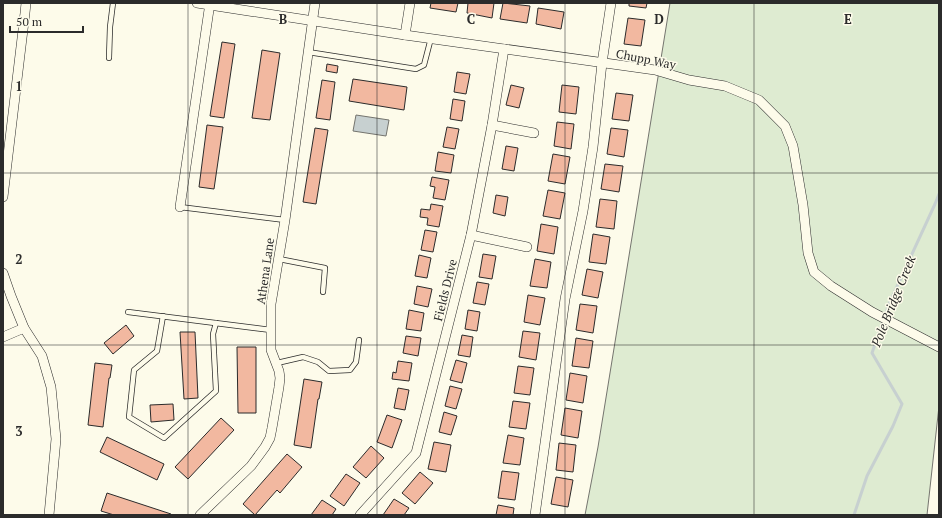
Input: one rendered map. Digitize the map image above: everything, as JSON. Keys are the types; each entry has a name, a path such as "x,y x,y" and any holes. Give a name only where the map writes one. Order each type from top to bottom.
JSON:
{"street":[{"path":"3,196 26,3"},
{"name":"Chupp Way","path":"197,3 405,35 655,70 689,80 725,86 759,100 785,126 793,146 803,205 808,253 814,272 831,286 872,312 939,347"},
{"name":"Athena Lane","path":"200,515 250,466 270,438 279,387 279,371 271,350 271,304 285,220 314,3"},
{"path":"405,35 410,3"},
{"path":"535,515 565,298 583,211 593,146 602,63 611,3"},
{"path":"180,206 210,4"},
{"name":"Fields Drive","path":"360,515 416,452 471,235 492,125 504,49"},
{"path":"492,125 534,133"},
{"path":"471,235 527,247"},
{"path":"3,273 24,328 42,356 51,387 56,440 49,515"},
{"path":"3,337 24,328"}],"lane":[{"path":"109,58 110,27 113,3"},
{"path":"308,52 416,69 424,65 430,38"},
{"path":"180,206 285,220"},
{"path":"279,259 325,268 323,292"},
{"path":"128,312 271,330"},
{"path":"163,316 157,351 134,370 129,418 164,438 216,391 214,334 216,323"},
{"path":"276,364 303,357 318,362 329,371 350,370 356,362 359,340"}],"green space":[{"path":"670,3 939,3 939,406 927,515 585,515 598,447"}],"shaded area":[{"path":"356,115 389,120 386,136 353,131"}],"building":[{"path":"431,3 458,3 456,12 430,8"},
{"path":"468,3 494,3 492,18 467,13"},
{"path":"503,3 530,6 527,23 500,19"},
{"path":"629,3 647,3 646,8 629,6"},
{"path":"538,8 564,12 561,29 536,24"},
{"path":"628,18 645,20 641,46 624,44"},
{"path":"222,42 235,44 224,118 210,116"},
{"path":"262,50 280,53 270,120 252,118"},
{"path":"327,64 338,66 337,73 326,71"},
{"path":"457,72 470,74 466,94 454,92"},
{"path":"353,79 407,87 404,110 349,101"},
{"path":"322,80 335,82 330,120 316,118"},
{"path":"511,85 524,88 519,108 506,105"},
{"path":"562,85 579,87 576,114 559,112"},
{"path":"616,93 633,95 629,121 612,119"},
{"path":"453,99 465,101 462,121 450,119"},
{"path":"557,122 574,124 571,149 554,146"},
{"path":"207,125 223,127 214,189 199,187"},
{"path":"447,127 459,129 455,149 443,147"},
{"path":"315,128 328,130 316,204 303,202"},
{"path":"611,128 628,130 624,157 607,154"},
{"path":"506,146 518,148 514,171 502,169"},
{"path":"438,152 454,155 451,173 435,171"},
{"path":"553,154 570,157 565,184 548,181"},
{"path":"605,164 623,166 619,192 601,189"},
{"path":"432,177 449,180 445,200 433,198 435,187 430,186"},
{"path":"548,190 565,193 560,219 543,216"},
{"path":"496,195 508,197 505,216 493,213"},
{"path":"600,199 617,201 614,229 596,227"},
{"path":"431,204 443,206 439,227 427,225 428,218 420,217 421,209 430,210"},
{"path":"541,224 558,227 554,254 537,251"},
{"path":"425,230 437,232 433,252 421,250"},
{"path":"593,234 610,237 606,264 589,262"},
{"path":"483,254 496,256 492,279 479,277"},
{"path":"419,255 431,258 427,278 415,276"},
{"path":"535,259 551,262 547,288 530,286"},
{"path":"587,269 603,272 598,298 582,295"},
{"path":"477,282 489,284 485,305 473,303"},
{"path":"417,286 432,289 428,307 414,304"},
{"path":"528,295 545,298 540,325 524,322"},
{"path":"580,304 597,306 593,333 576,330"},
{"path":"409,310 424,313 421,331 406,329"},
{"path":"468,310 480,312 477,331 465,329"},
{"path":"126,325 134,336 113,354 104,343"},
{"path":"523,331 540,333 536,360 519,357"},
{"path":"180,332 195,332 198,398 184,399"},
{"path":"462,335 473,337 470,357 458,355"},
{"path":"406,336 421,338 418,356 403,353"},
{"path":"576,338 593,341 589,368 572,366"},
{"path":"237,347 256,347 256,413 238,413"},
{"path":"456,360 467,363 462,383 450,380"},
{"path":"398,361 412,363 409,381 392,379 393,372 396,373"},
{"path":"95,363 112,365 103,427 88,425"},
{"path":"518,366 534,368 530,395 514,393"},
{"path":"570,373 587,376 583,403 566,400"},
{"path":"304,379 322,382 311,448 294,445"},
{"path":"450,386 462,389 456,409 445,406"},
{"path":"398,388 409,390 405,410 394,408"},
{"path":"513,401 530,403 526,429 509,427"},
{"path":"173,404 174,420 151,422 150,405"},
{"path":"565,408 582,411 578,438 561,435"},
{"path":"444,412 457,416 451,435 439,432"},
{"path":"387,415 402,420 392,448 377,442"},
{"path":"221,418 234,430 188,479 175,467"},
{"path":"508,435 524,438 520,465 503,463"},
{"path":"107,437 164,464 157,480 100,452"},
{"path":"434,442 451,445 446,472 428,469"},
{"path":"559,443 576,445 573,472 556,470"},
{"path":"371,446 384,458 366,478 353,467"},
{"path":"287,454 302,467 280,493 277,490 255,515 243,504"},
{"path":"502,471 519,473 515,500 498,498"},
{"path":"420,472 433,483 415,504 402,493"},
{"path":"346,474 360,483 344,506 330,496"},
{"path":"556,477 573,480 568,507 551,504"},
{"path":"107,493 171,515 114,515 101,511"},
{"path":"394,499 409,508 404,515 383,515"},
{"path":"322,500 336,509 332,515 311,515"},
{"path":"498,505 514,508 513,515 496,515"}],"waterway":[{"name":"Pole Bridge Creek","path":"854,515 867,476 893,426 902,404 872,353 889,304 939,194"}]}
